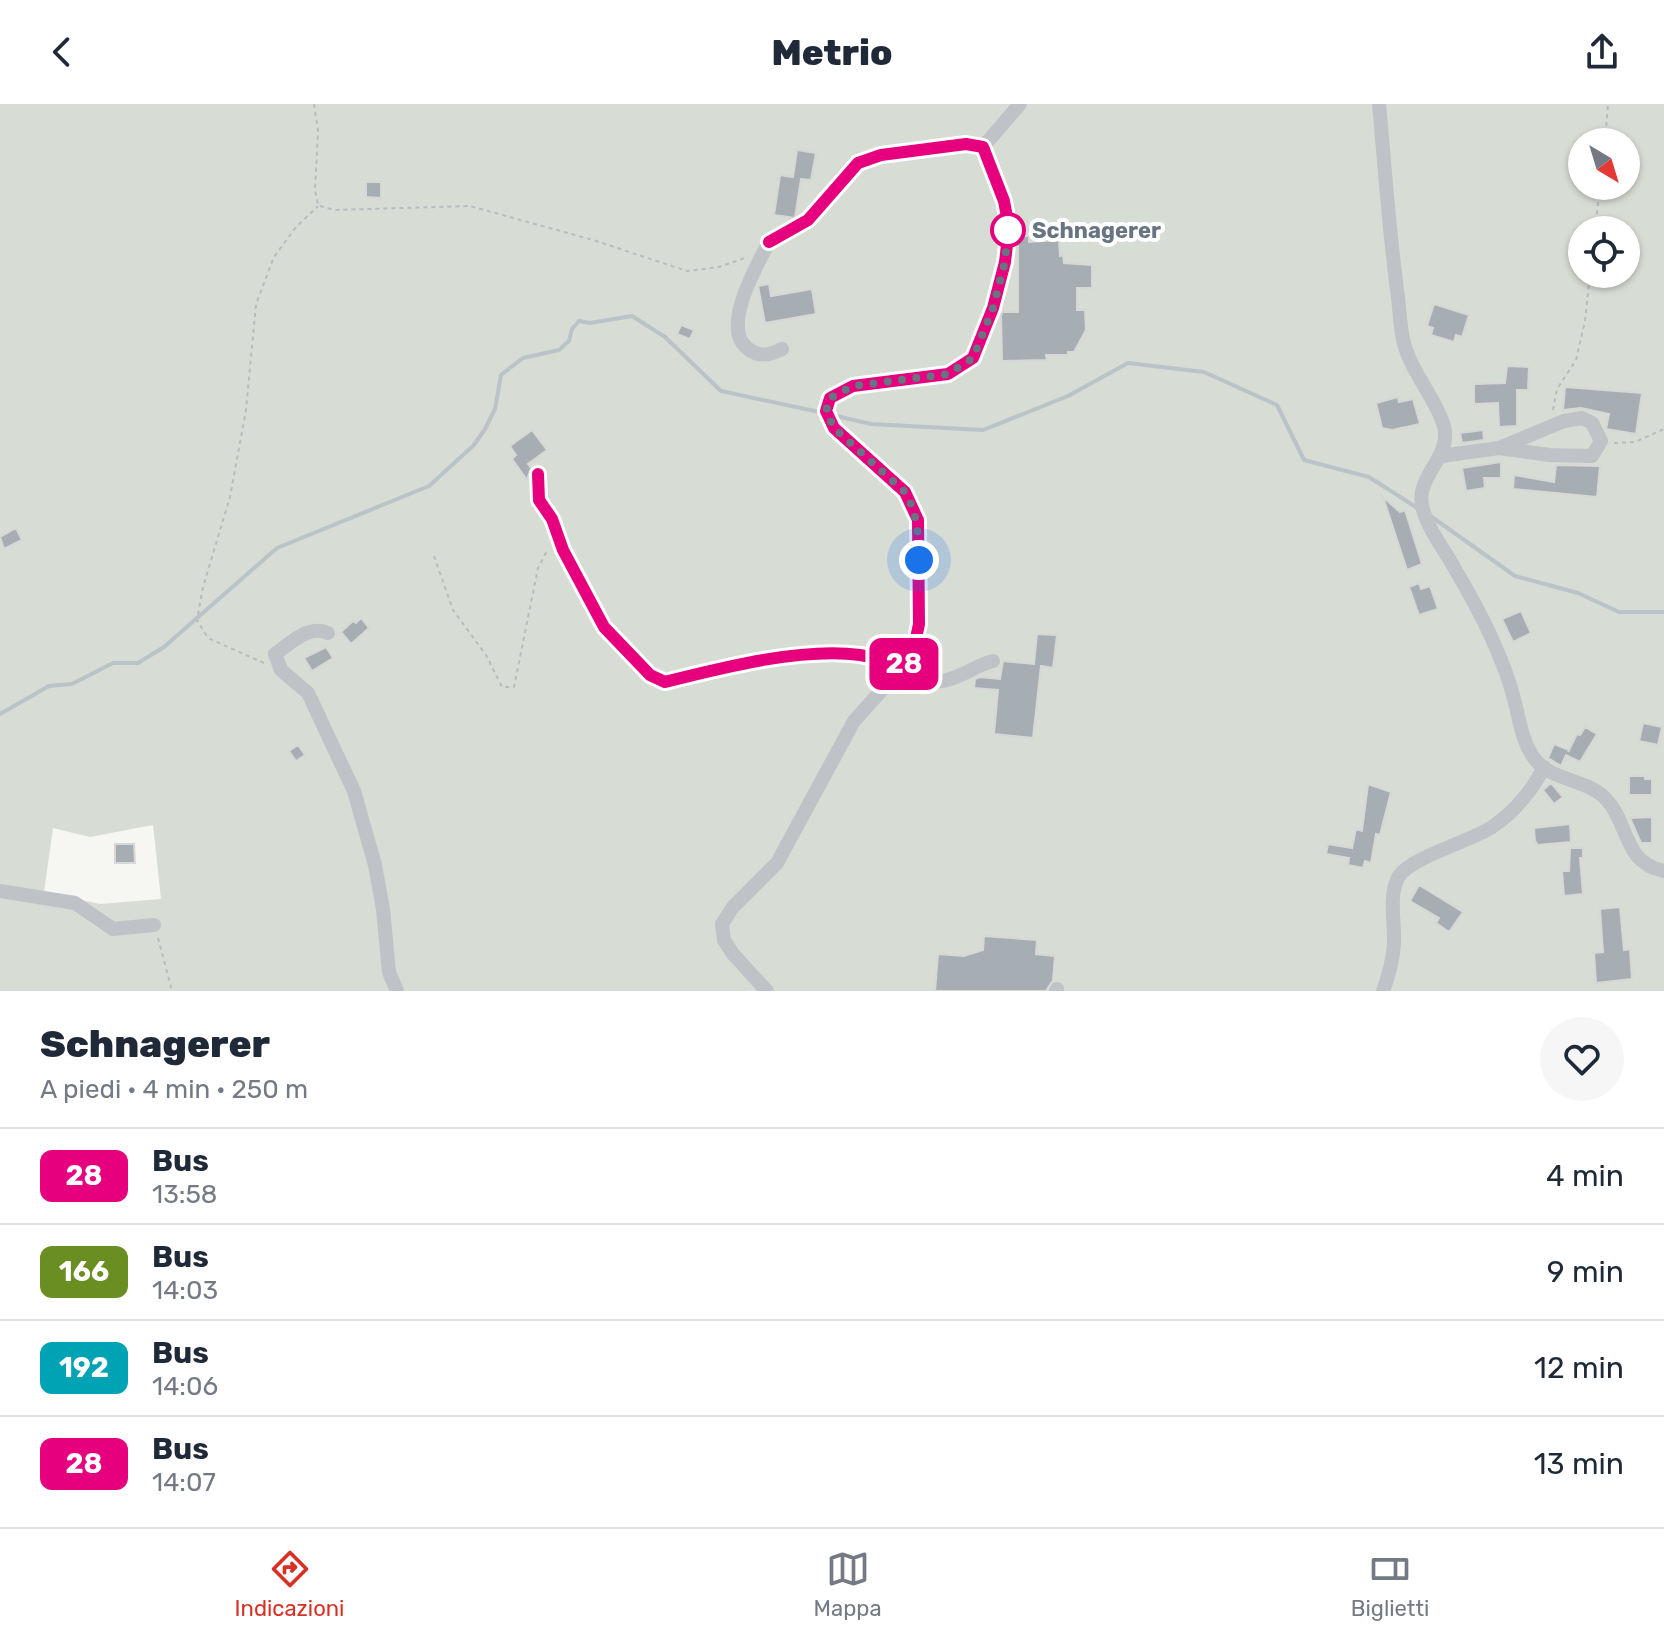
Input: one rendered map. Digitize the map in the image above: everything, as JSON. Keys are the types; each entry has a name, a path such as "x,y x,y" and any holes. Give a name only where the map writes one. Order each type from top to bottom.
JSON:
{"street":[{"path":"983,147 1020,104"},
{"path":"1379,104 1392,252 1406,350 1445,428 1441,456 1426,479 1421,503 1486,628 1513,693 1532,756 1544,767 1599,792 1617,815 1623,835 1634,852 1650,866 1664,871"},
{"path":"782,349 769,356 753,352 742,345 737,328 741,302 769,242 808,220 858,163 881,155 966,144 983,147"},
{"path":"767,991 733,954 724,940 722,924 733,907 777,863 854,721 901,669 914,648 919,624 918,520 905,492 834,428 829,417 830,398 853,386 948,374 973,358 993,308 1005,262 1009,228 1004,201 983,147"},
{"path":"1441,456 1499,448 1564,421 1582,418 1592,423 1601,441 1592,456 1549,455 1499,448"},
{"path":"538,474 539,500 552,519 563,550 604,627 650,675 665,682 764,660 829,654 861,655 907,674 938,682 960,677 975,666 993,661"},
{"path":"328,633 320,629 306,632 275,654 281,670 308,693 354,791 375,865 389,972 397,991"},
{"path":"1383,991 1394,946 1394,889 1398,877 1410,865 1493,827 1536,784 1544,767"},
{"path":"0,891 75,903 113,929 154,925"}],"path":[{"path":"314,104 318,131 315,190 318,206"},
{"path":"1606,128 1608,104"},
{"path":"318,206 334,210 470,206 593,240 687,271 719,267 741,260 769,242"},
{"path":"281,670 208,638 197,620 203,587 230,497 246,410 256,304 274,257 296,227 318,206"},
{"path":"1544,429 1553,412 1557,389 1576,360 1589,288"},
{"path":"1601,441 1635,442 1664,429"},
{"path":"434,556 453,610 486,655 502,687 514,687 538,568 549,549 563,550"},
{"path":"154,925 172,991"}],"shaded area":[{"path":"0,104 1664,104 1664,991 0,991","holes":["153,825 161,899 100,904 44,892 53,828 90,837"]}],"building":[{"path":"797,150 816,153 811,180 801,179 795,218 774,215 780,175 793,177"},
{"path":"366,182 381,182 381,198 366,197"},
{"path":"1018,236 1029,236 1029,242 1059,240 1060,256 1063,255 1064,263 1092,265 1092,288 1077,288 1077,310 1085,310 1086,330 1074,352 1068,352 1068,355 1046,355 1047,360 1002,361 1002,312 1018,312"},
{"path":"769,284 771,296 812,289 816,314 765,323 758,286"},
{"path":"1434,304 1469,315 1462,337 1456,335 1454,342 1431,335 1433,328 1427,326"},
{"path":"681,325 694,330 690,339 677,334"},
{"path":"1507,366 1529,367 1528,390 1517,390 1517,426 1499,427 1498,403 1474,404 1474,384 1505,383"},
{"path":"1565,387 1642,393 1636,434 1606,429 1609,414 1581,408 1563,410"},
{"path":"1398,397 1399,402 1413,399 1420,424 1392,430 1382,428 1376,403"},
{"path":"532,430 547,450 528,464 531,468 527,480 512,459 516,455 510,446"},
{"path":"1483,430 1484,440 1462,443 1460,433"},
{"path":"1501,462 1501,478 1484,478 1485,488 1466,491 1462,468"},
{"path":"1556,465 1600,466 1597,497 1513,489 1514,475 1554,482"},
{"path":"1383,497 1400,512 1405,510 1422,564 1407,570"},
{"path":"16,528 22,540 4,549 0,537"},
{"path":"1419,583 1421,589 1430,586 1438,609 1419,615 1409,587"},
{"path":"1521,611 1531,633 1513,642 1502,619"},
{"path":"361,618 369,628 351,644 341,632"},
{"path":"1037,634 1057,635 1053,668 1041,666 1033,738 994,734 998,690 974,688 975,679 1000,679 1003,661 1034,664"},
{"path":"326,647 333,658 312,671 304,658"},
{"path":"1643,723 1662,727 1658,745 1639,741"},
{"path":"1585,727 1597,734 1580,762 1566,755 1561,766 1548,758 1554,744 1569,750 1577,734 1580,735"},
{"path":"298,745 305,755 296,761 289,751"},
{"path":"1629,776 1652,779 1652,795 1629,795"},
{"path":"1551,783 1563,797 1554,804 1543,790"},
{"path":"1368,784 1391,792 1380,835 1376,834 1371,863 1365,861 1363,868 1348,865 1349,858 1326,854 1328,844 1352,848 1356,829 1362,831"},
{"path":"1652,817 1652,843 1641,843 1630,818"},
{"path":"1570,824 1571,842 1538,845 1535,841 1534,828"},
{"path":"115,844 134,844 135,863 115,863"},
{"path":"1570,848 1583,848 1583,858 1580,858 1583,894 1564,896 1562,871 1569,871"},
{"path":"1419,885 1463,912 1449,932 1436,923 1439,918 1410,901"},
{"path":"1620,907 1624,950 1630,949 1632,979 1596,983 1594,953 1603,952 1600,909"},
{"path":"984,936 1037,940 1036,954 1055,956 1053,980 1046,991 935,991 938,954 964,956 983,950"}],"waterway":[{"path":"0,714 49,686 72,684 113,663 138,663 164,647 277,548 429,486 474,445 485,429 495,409 501,375 523,358 559,350 569,341 572,329 579,321 590,323 632,316 665,337 721,391 824,413"},
{"path":"832,415 871,424 983,430 1068,396 1128,363 1204,372 1277,405 1304,460 1369,477 1419,509"},
{"path":"1429,515 1515,576 1578,593 1619,612 1664,612"}],"bus line":[{"name":"28","path":"538,474 539,500 552,519 563,550 604,627 650,675 665,682 764,660 829,654 861,655 901,669 914,648 919,624 918,520 905,492 834,428 826,411 830,398 853,386 948,374 973,358 983,338 1005,262 1009,228 1004,201 983,147 966,144 881,155 858,163 808,220 769,242"}],"place":[{"name":"Schnagerer","path":"1008,230"}],"route":[{"path":"919,560 918,520 905,492 834,428 826,411 830,398 853,386 948,374 973,358 993,308 1005,262 1008,230"}]}
